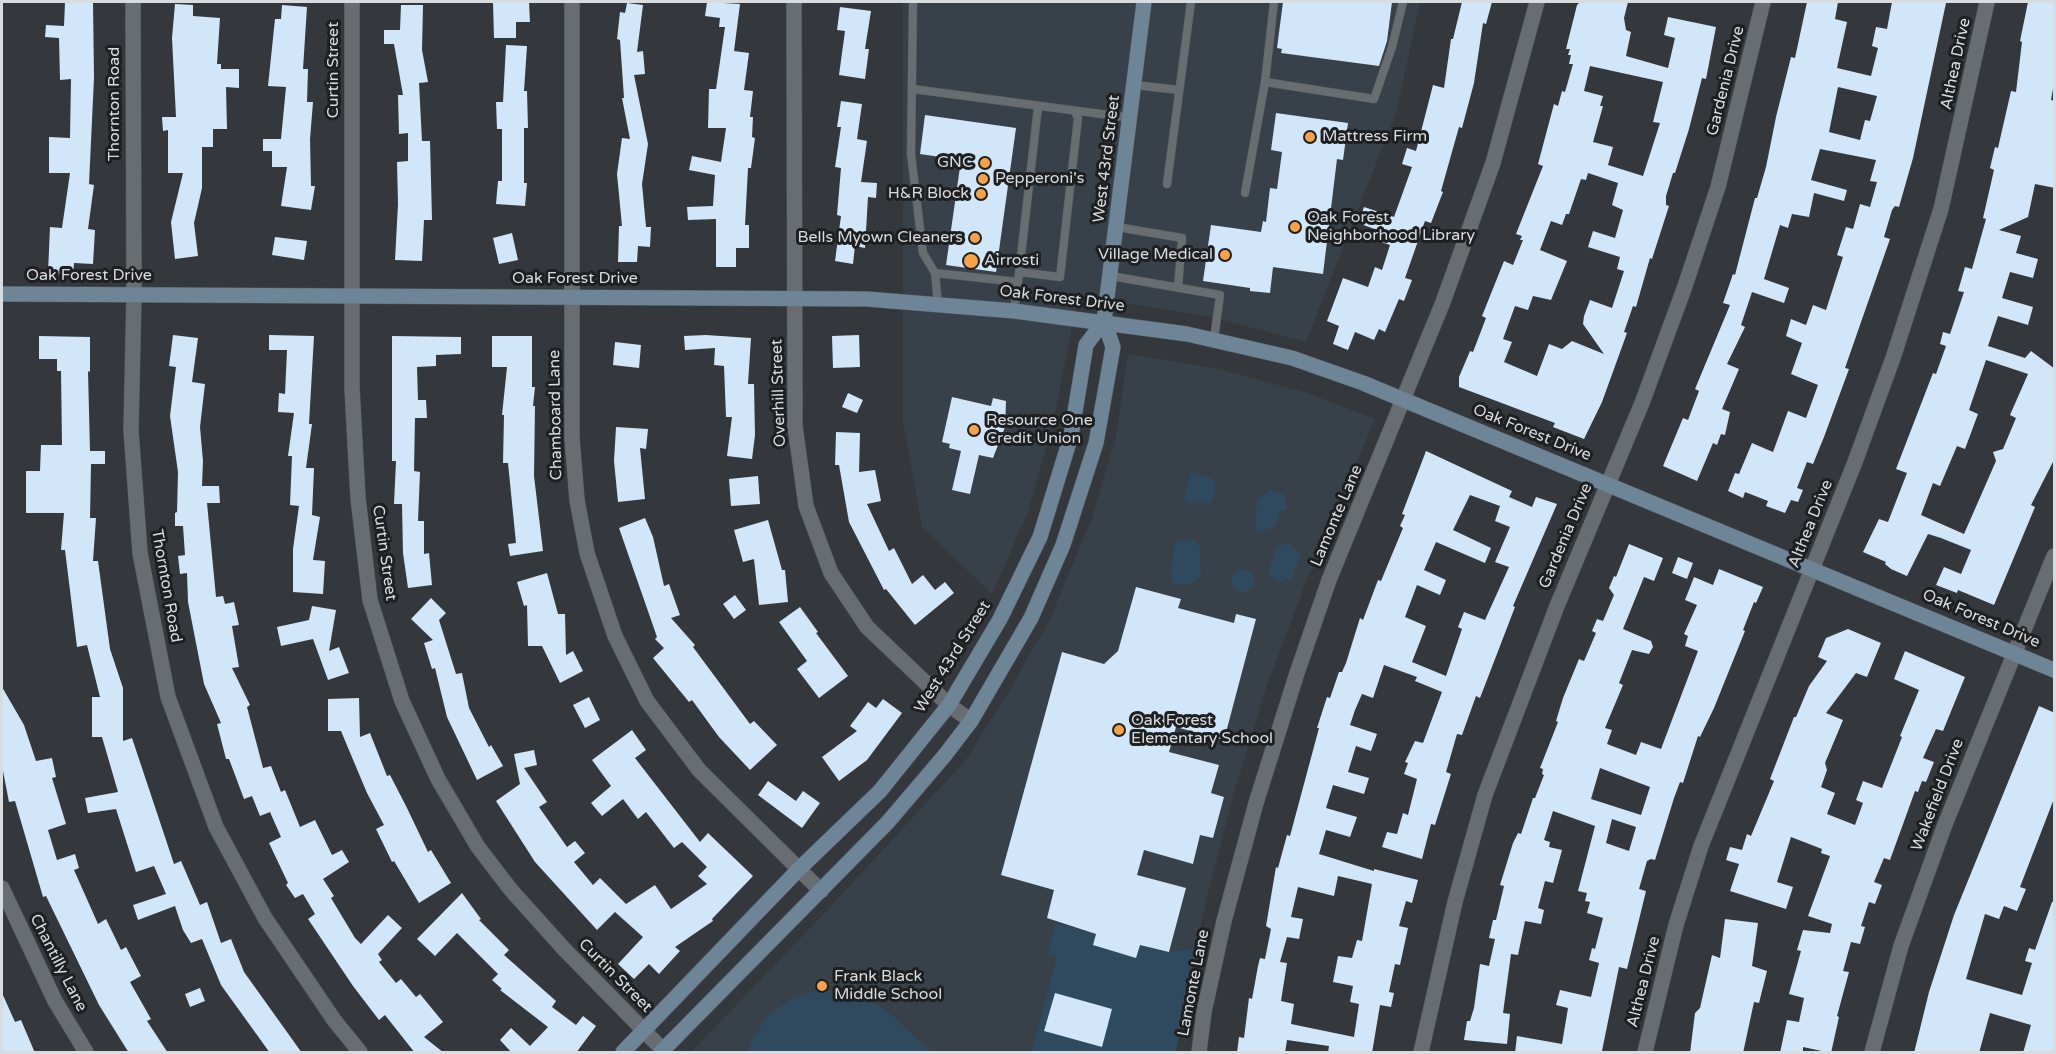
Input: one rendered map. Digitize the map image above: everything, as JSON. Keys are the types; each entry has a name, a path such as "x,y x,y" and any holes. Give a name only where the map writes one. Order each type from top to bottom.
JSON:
{"street":[{"name":"Thornton Road","path":"133,2 134,294 131,430 140,553 168,697 216,827 260,908 334,1020 360,1053"},
{"name":"Curtin Street","path":"352,2 352,388 358,498 370,600 402,701 438,779 478,847 511,890 564,949 662,1051"},
{"name":"Chamboard Lane","path":"572,2 572,438 577,500 587,553 615,636 647,701 699,770 820,891"},
{"name":"Overhill Street","path":"794,2 795,426 806,506 831,573 867,627 949,705 971,721"},
{"name":"West 43rd Street","path":"662,1051 888,822 971,721 1030,618 1063,545 1096,443 1113,347 1104,321 1144,2"},
{"name":"Lamonte Lane","path":"1199,1053 1204,1012 1224,921 1259,792 1329,580 1443,302 1493,163 1537,2"},
{"name":"Gardenia Drive","path":"1421,1053 1455,902 1485,795 1557,606 1642,403 1718,187 1763,2"},
{"name":"Althea Drive","path":"1645,1053 1676,925 1701,846 1813,568 1893,358 1941,209 1987,2"},
{"name":"Oak Forest Drive","path":"2,294 573,297 795,301 867,299 1104,321 1214,339 1292,358 1363,383 2055,670"},
{"name":"West 43rd Street","path":"623,1053 798,869 880,791 949,705 1000,619 1040,537 1071,436 1086,345 1104,321"},
{"name":"Wakefield Drive","path":"1872,1053 1901,946 1944,827 2055,556"},
{"name":"Chantilly Lane","path":"2,888 55,1000 86,1053"}],"lane":[{"path":"913,2 913,165 923,253 935,273 938,304"},
{"path":"1167,184 1191,2"},
{"path":"1245,193 1265,82 1274,2"},
{"path":"1265,82 1374,99 1392,47 1403,2"},
{"path":"1135,85 1179,90"},
{"path":"914,89 1131,118"},
{"path":"1014,311 1038,107"},
{"path":"1019,272 1060,277 1078,118 1075,112"},
{"path":"1117,227 1182,238 1178,288"},
{"path":"935,273 1018,282"},
{"path":"1111,276 1220,295 1214,339"}],"shaded area":[{"path":"903,2 1420,2 1397,110 1306,342 1212,317 1078,296 1054,418 1028,512 992,594 922,527 903,421"},
{"name":"Oak Forest Elementary School","path":"1128,354 1215,368 1307,393 1375,419 1306,582 1266,688 1234,793 1208,893 1185,994 1176,1052 691,1052 819,919 965,761 1005,698 1049,621 1092,518 1116,436"},
{"path":"1191,472 1212,478 1216,486 1214,498 1209,504 1197,501 1191,505 1184,500"},
{"path":"1270,490 1284,494 1287,510 1281,510 1275,526 1259,533 1255,529 1257,500"},
{"path":"1196,540 1200,548 1201,577 1192,583 1179,585 1173,582 1171,572 1174,545 1181,541"},
{"path":"1291,544 1301,555 1291,580 1286,578 1276,582 1268,571 1278,546"},
{"path":"1243,570 1251,573 1254,581 1251,589 1243,592 1235,589 1232,581 1235,573"},
{"path":"1056,923 1096,934 1093,945 1140,945 1167,952 1196,949 1176,1052 1032,1052 1057,957 1048,953"},
{"path":"843,990 868,998 889,1013 931,1052 748,1052 753,1038 768,1016 790,1000 816,991"}],"building":[{"path":"65,2 93,2 94,78 89,184 94,185 88,229 95,230 93,264 74,263 73,275 48,273 50,227 62,228 70,173 49,173 49,137 70,138 71,79 60,80 59,38 45,37 46,25 64,26"},
{"path":"529,2 530,22 516,22 516,38 494,38 493,3"},
{"path":"707,2 740,4 734,51 749,53 744,90 753,91 750,117 753,117 752,137 755,138 751,168 748,168 745,225 749,225 749,248 736,248 736,267 716,267 716,219 688,220 687,207 713,206 715,175 689,170 692,156 721,162 726,128 708,128 709,89 716,89 725,27 719,27 720,18 705,16"},
{"path":"1283,2 1392,2 1387,41 1379,66 1281,53 1282,49 1277,48"},
{"path":"1462,2 1492,2 1486,24 1483,23 1474,83 1462,128 1459,127 1441,191 1443,192 1431,223 1425,221 1405,278 1412,280 1404,301 1399,299 1385,332 1379,329 1374,340 1355,332 1348,350 1333,344 1339,326 1327,321 1343,278 1368,287 1375,267 1382,270 1390,245 1376,240 1380,231 1358,223 1364,207 1394,217 1412,167 1402,164 1407,148 1416,151 1433,85 1444,88 1451,39 1453,39"},
{"path":"1580,2 1628,2 1624,18 1626,30 1631,32 1626,56 1668,68 1675,38 1664,35 1668,17 1716,27 1706,79 1702,78 1689,129 1666,196 1666,205 1669,206 1652,259 1650,258 1636,307 1633,306 1624,332 1627,333 1602,402 1584,439 1553,427 1555,423 1459,387 1459,377 1470,351 1473,352 1486,318 1482,316 1504,261 1513,265 1523,240 1520,240 1522,236 1516,234 1543,166 1538,164 1554,104 1558,106 1562,91 1565,92 1573,64 1569,64 1570,49 1566,49 1577,5","holes":["1590,66 1663,82 1653,122 1660,123 1643,176 1608,165 1613,147 1593,142 1603,106 1600,106 1603,96 1584,91","1588,173 1618,183 1612,205 1623,210 1615,238 1593,231 1588,247 1620,257 1617,269 1624,271 1612,308 1590,300 1584,316 1583,324 1604,354 1572,341 1562,349 1549,344 1537,376 1504,362 1512,342 1503,339 1515,306 1528,310 1533,296 1551,300 1567,261 1540,250 1551,221 1562,225 1566,214 1569,214 1581,179 1586,180"]},
{"path":"1807,2 1838,2 1835,19 1847,22 1837,68 1871,76 1878,48 1872,46 1876,27 1887,29 1892,2 1946,3 1913,158 1899,207 1895,206 1892,210 1884,237 1890,239 1845,368 1849,369 1813,464 1807,462 1797,488 1803,490 1798,502 1791,500 1785,513 1766,506 1768,501 1745,492 1743,498 1728,491 1735,473 1739,474 1752,443 1773,452 1788,411 1806,418 1818,385 1791,374 1802,343 1786,336 1791,319 1806,325 1813,305 1826,310 1843,257 1837,255 1846,227 1853,229 1860,204 1870,207 1877,182 1870,181 1876,160 1820,149 1811,180 1847,190 1844,201 1814,193 1809,217 1792,214 1788,228 1780,225 1764,279 1789,288 1784,303 1752,292 1741,325 1745,327 1727,364 1739,369 1722,409 1730,412 1725,435 1721,434 1717,445 1713,443 1697,481 1663,466 1683,418 1688,420 1699,391 1695,389 1730,305 1723,303 1733,274 1735,275 1755,198 1757,198 1766,167 1791,57 1795,58","holes":["1838,87 1877,96 1870,121 1865,120 1860,140 1829,132"]},
{"path":"2028,2 2055,2 2055,77 2051,100 2055,101 2055,188 2035,184 2028,217 1999,230 2021,236 2016,253 2038,259 2033,278 2010,272 2002,298 2033,307 2028,325 1998,316 1988,346 2025,358 2031,351 2055,369 2055,458 2031,505 2035,507 1994,605 1958,590 1957,593 1936,585 1944,567 1961,574 1971,550 1928,534 1907,576 1891,569 1885,564 1886,562 1863,552 1879,519 1888,522 1907,473 1896,469 1933,373 1936,374 1946,346 1940,344 1943,332 1950,334 1964,292 1958,291 1965,267 1972,269 1986,219 1983,218 1994,170 1990,168 1995,147 1998,148 2011,91 2016,92 2022,42 2020,41","holes":["1986,360 2028,374 2010,415 2016,418 2003,449 1993,452 1996,461 1964,534 1921,515 1933,483 1940,486 1957,446 1965,449 1978,414 1969,410"]},
{"path":"627,3 643,5 637,52 643,51 645,74 634,75 648,144 642,184 646,227 651,227 650,247 638,246 637,262 618,262 619,226 622,226 617,174 622,138 630,139 622,98 624,98 620,40 617,39 620,12 625,13"},
{"path":"175,4 193,5 193,16 220,18 217,64 221,64 221,69 239,69 239,88 226,87 227,129 213,129 213,147 202,147 202,188 194,223 198,256 175,259 171,222 183,173 168,173 168,130 163,131 162,117 176,117 172,38"},
{"path":"282,5 307,7 303,69 308,69 307,102 313,102 310,139 311,186 315,186 311,210 281,206 287,167 272,167 272,151 263,151 263,139 281,139 286,87 268,86 275,19 281,19"},
{"path":"401,5 423,5 422,50 428,82 419,83 422,141 430,141 432,220 424,220 422,261 395,260 398,204 397,162 408,161 408,133 399,134 398,95 403,95 394,44 384,44 384,30 400,30"},
{"path":"840,7 871,11 865,49 869,49 865,79 839,75 845,31 837,30"},
{"path":"506,45 527,46 524,91 527,91 528,128 524,128 524,183 527,183 525,206 496,204 498,181 502,181 502,129 497,129 496,102 503,102"},
{"path":"841,101 862,104 857,139 867,141 861,182 877,183 876,198 868,197 865,248 855,246 853,264 835,261 841,216 837,215 841,168 835,167 841,127 837,127"},
{"path":"1276,113 1348,123 1343,160 1337,159 1323,274 1273,267 1270,293 1203,281 1211,225 1261,232 1263,221 1266,222 1270,188 1277,189 1282,152 1271,150"},
{"path":"925,115 1016,128 996,272 946,265 961,160 920,154"},
{"path":"512,233 518,260 499,264 493,238"},
{"path":"275,237 307,241 304,260 272,255"},
{"path":"173,335 198,338 192,382 205,384 200,427 203,461 202,486 219,486 220,503 207,503 216,597 223,596 225,604 234,602 239,625 232,626 239,667 232,668 250,705 247,707 263,768 271,766 281,792 285,790 300,827 315,820 332,855 342,850 349,862 323,879 334,896 331,898 355,938 361,944 388,915 402,928 378,954 382,960 379,962 396,983 401,979 416,997 420,994 443,1022 424,1037 444,1053 415,1053 385,1015 379,1020 353,986 308,919 315,914 303,894 295,898 286,885 288,883 269,843 281,837 270,812 260,816 252,796 244,799 229,759 226,759 217,724 221,723 204,684 188,602 187,573 180,574 178,556 185,555 183,526 175,526 178,472 170,416 176,367 169,366"},
{"path":"269,335 314,336 309,424 312,424 306,468 314,468 312,515 320,517 313,560 325,561 323,594 293,592 293,549 299,506 290,505 292,456 288,456 294,413 278,412 279,393 285,394 287,350 269,350"},
{"path":"859,335 860,367 833,368 832,336"},
{"path":"39,336 90,337 90,372 88,371 90,451 105,451 105,464 91,464 90,518 96,518 93,561 98,561 110,649 123,688 123,741 132,738 174,864 181,861 200,905 207,902 221,943 231,939 244,972 302,1053 270,1053 221,985 202,939 191,943 183,930 175,906 138,920 133,905 166,894 154,866 136,872 116,809 88,813 85,798 118,792 102,737 92,737 92,697 100,697 87,645 77,647 65,550 61,550 64,513 26,513 26,471 40,471 41,445 62,445 61,371 57,371 57,359 39,359"},
{"path":"392,336 461,337 461,354 436,355 436,366 417,367 418,400 426,400 427,418 415,418 414,471 420,472 418,521 424,521 424,554 429,553 432,585 408,588 403,553 402,504 394,504 396,461 392,461"},
{"path":"492,336 532,336 532,387 535,387 534,476 543,551 510,556 508,544 516,543 508,463 503,463 504,415 502,415 507,367 492,367"},
{"path":"684,336 751,338 748,384 754,384 755,435 752,459 727,456 732,417 726,417 724,366 714,365 715,348 685,350"},
{"path":"615,342 641,345 639,368 613,365"},
{"path":"848,393 863,400 857,413 842,407"},
{"name":"Resource One Credit Union","path":"952,397 991,406 993,398 1006,401 1005,427 993,458 979,455 970,494 952,490 961,451 949,448 950,444 942,442"},
{"path":"616,427 648,429 646,449 640,448 645,499 618,502 614,461"},
{"path":"836,432 860,433 859,472 875,470 881,501 867,504 889,551 894,548 912,584 923,575 935,590 945,582 954,593 915,625 886,589 884,590 849,522 839,465 835,465"},
{"path":"1426,451 1512,491 1509,497 1532,507 1536,497 1557,504 1513,606 1515,607 1480,698 1476,696 1462,735 1457,734 1446,772 1451,774 1435,825 1431,824 1422,859 1382,847 1387,832 1397,834 1403,813 1408,815 1417,779 1404,774 1408,763 1405,762 1415,741 1423,743 1442,692 1415,681 1417,677 1384,665 1373,698 1362,694 1355,710 1350,725 1377,734 1371,751 1356,746 1348,772 1369,778 1364,794 1333,785 1326,808 1357,817 1350,837 1326,830 1319,854 1374,871 1374,869 1418,880 1412,903 1406,901 1399,926 1408,928 1400,965 1395,964 1389,992 1394,993 1391,1007 1380,1005 1372,1053 1328,1053 1329,1046 1287,1040 1285,1053 1237,1053 1239,1037 1244,1038 1249,998 1252,999 1260,958 1265,959 1271,929 1266,926 1276,867 1278,868 1287,835 1290,836 1319,728 1317,728 1327,697 1330,698 1339,672 1342,672 1346,663 1360,618 1363,620 1378,580 1381,581 1403,528 1400,526 1405,515 1402,514","holes":["1470,495 1500,506 1495,521 1510,527 1495,562 1509,567 1485,620 1464,612 1458,627 1462,629 1446,676 1412,662 1426,626 1405,617 1417,585 1440,595 1446,580 1424,570 1436,542 1485,563 1491,548 1453,530","1338,876 1372,884 1362,941 1357,940 1352,958 1338,956 1333,982 1353,986 1350,1002 1359,1004 1354,1037 1291,1024 1294,1004 1281,1001 1287,963 1280,962 1287,937 1299,939 1303,919 1291,917 1298,887 1334,896"]},
{"path":"758,476 760,504 731,506 729,479"},
{"path":"645,518 653,537 664,586 669,584 680,615 671,618 695,645 693,647 750,724 754,721 777,745 750,770 719,737 692,700 689,702 653,658 664,648 655,639 657,637 619,528"},
{"path":"768,520 782,570 785,570 788,602 759,605 754,559 743,562 734,530"},
{"path":"1629,544 1663,558 1654,581 1644,577 1623,629 1651,641 1653,647 1649,654 1632,650 1619,683 1623,685 1605,728 1612,730 1607,744 1636,755 1641,742 1661,749 1698,651 1685,646 1688,636 1684,634 1697,605 1685,600 1694,577 1713,585 1719,569 1763,587 1756,603 1754,602 1743,630 1745,631 1714,708 1700,737 1698,736 1683,783 1680,782 1674,798 1655,860 1647,861 1639,889 1646,891 1627,969 1619,967 1602,1051 1515,1053 1517,1036 1562,1044 1568,1008 1556,1005 1560,990 1591,997 1599,963 1589,960 1592,948 1595,949 1603,918 1587,913 1590,902 1585,901 1587,893 1578,891 1595,826 1553,811 1544,840 1550,842 1549,847 1562,850 1553,883 1545,881 1538,908 1544,910 1541,924 1525,921 1518,955 1511,954 1503,1013 1510,1014 1507,1044 1464,1040 1467,1021 1470,1021 1474,1008 1480,964 1489,966 1495,939 1489,938 1493,920 1496,920 1504,886 1500,885 1513,843 1518,833 1521,834 1533,798 1535,798 1544,775 1542,774 1543,769 1540,768 1558,722 1556,721 1563,698 1579,659 1584,661 1596,633 1592,631 1597,619 1603,621 1614,595 1609,588 1614,576 1616,577","holes":["1600,768 1650,787 1641,815 1591,799","1612,819 1636,827 1629,851 1606,843"]},
{"path":"1678,557 1693,563 1687,579 1672,573"},
{"path":"547,573 558,614 565,614 566,655 573,651 583,671 560,683 542,646 528,646 527,605 524,606 517,582"},
{"path":"1136,587 1181,599 1178,608 1234,623 1236,614 1256,619 1224,740 1176,727 1169,752 1219,765 1211,793 1224,797 1213,838 1200,835 1193,864 1144,850 1137,875 1186,888 1169,952 1140,945 1136,958 1093,945 1096,934 1047,918 1054,890 1001,875 1062,652 1104,664 1118,651"},
{"path":"735,595 746,610 734,619 723,604"},
{"path":"431,598 446,613 439,620 456,674 462,673 469,708 489,747 491,745 503,766 477,780 447,717 435,668 432,669 424,643 433,640 411,619"},
{"path":"312,606 336,610 329,651 339,647 349,673 328,680 313,639 281,646 277,627 309,620"},
{"path":"800,607 848,676 819,698 797,669 807,661 779,622"},
{"path":"1848,629 1881,643 1867,677 1856,673 1826,713 1843,720 1825,763 1827,770 1821,787 1835,793 1827,814 1855,825 1863,803 1856,800 1863,781 1882,788 1919,690 1894,679 1905,651 1965,677 1943,731 1936,729 1923,758 1934,762 1926,782 1922,781 1918,792 1915,791 1890,860 1884,858 1874,882 1882,885 1875,904 1869,902 1861,926 1865,927 1860,944 1851,942 1843,971 1849,972 1837,1016 1839,1017 1831,1053 1803,1047 1803,1053 1780,1053 1787,1020 1799,1022 1804,998 1789,994 1801,951 1797,950 1803,930 1830,933 1832,924 1808,916 1830,856 1821,853 1822,849 1791,837 1777,882 1793,887 1786,909 1730,891 1739,864 1726,860 1730,847 1742,850 1747,834 1751,836 1774,781 1770,779 1794,717 1796,717 1809,686 1827,661 1818,657 1826,638"},
{"path":"2,687 24,725 36,761 52,758 56,777 52,778 66,824 48,830 57,860 75,854 79,868 74,870 98,924 106,919 121,950 126,947 141,976 130,982 151,1019 147,1021 168,1053 129,1053 99,1005 46,896 43,897 15,801 9,802 2,766"},
{"path":"589,697 600,720 585,728 573,705"},
{"path":"359,698 360,737 370,733 387,776 390,775 428,852 431,850 451,883 419,903 394,861 392,862 376,829 384,825 367,793 341,731 328,731 328,699"},
{"path":"883,699 902,713 867,760 839,781 822,757 857,731 850,726 868,702 876,708"},
{"path":"2039,706 2055,713 2055,796 2020,887 2026,889 2017,911 2004,906 1999,919 1985,914 1966,979 2022,995 2032,963 2025,961 2029,948 2035,950 2052,902 2055,902 2055,1053 2023,1053 2031,1025 1990,1013 1979,1053 1914,1053 1929,992 1954,915"},
{"path":"632,730 646,750 635,758 700,842 708,833 753,876 712,919 713,921 675,947 680,951 659,974 649,964 634,979 618,964 643,937 615,912 597,930 535,862 496,801 520,784 514,754 534,750 537,765 524,768 547,802 539,807 567,847 575,841 585,853 574,862 593,885 600,878 626,904 655,885 671,909 707,884 698,876 707,867 682,842 674,848 646,812 638,819 623,799 602,816 591,803 611,786 592,760"},
{"path":"768,781 796,801 803,791 820,803 802,828 758,795"},
{"path":"462,893 481,919 479,920 509,950 504,955 556,1001 552,1007 576,1025 583,1016 596,1026 576,1053 512,1053 500,1040 511,1028 530,1046 548,1027 500,990 502,989 492,980 498,974 457,933 435,956 417,939"},
{"path":"1725,919 1758,923 1752,966 1767,971 1759,1003 1754,1002 1743,1053 1690,1053 1695,1013 1700,1008 1712,955 1720,958"},
{"path":"200,988 205,1001 190,1007 185,994"},
{"path":"2,993 15,1022 21,1020 35,1053 2,1053"},
{"path":"1055,993 1112,1009 1102,1047 1044,1031"}],"place":[{"name":"Mattress Firm","path":"1310,137"},
{"name":"GNC","path":"985,163"},
{"name":"Pepperoni's","path":"983,179"},
{"name":"H&R Block","path":"981,194"},
{"name":"Oak Forest Neighborhood Library","path":"1295,227"},
{"name":"Bells Myown Cleaners","path":"975,238"},
{"name":"Village Medical","path":"1225,255"},
{"name":"Airrosti","path":"971,261"},
{"name":"Resource One Credit Union","path":"974,430"},
{"name":"Oak Forest Elementary School","path":"1119,730"},
{"name":"Frank Black Middle School","path":"822,986"}]}
